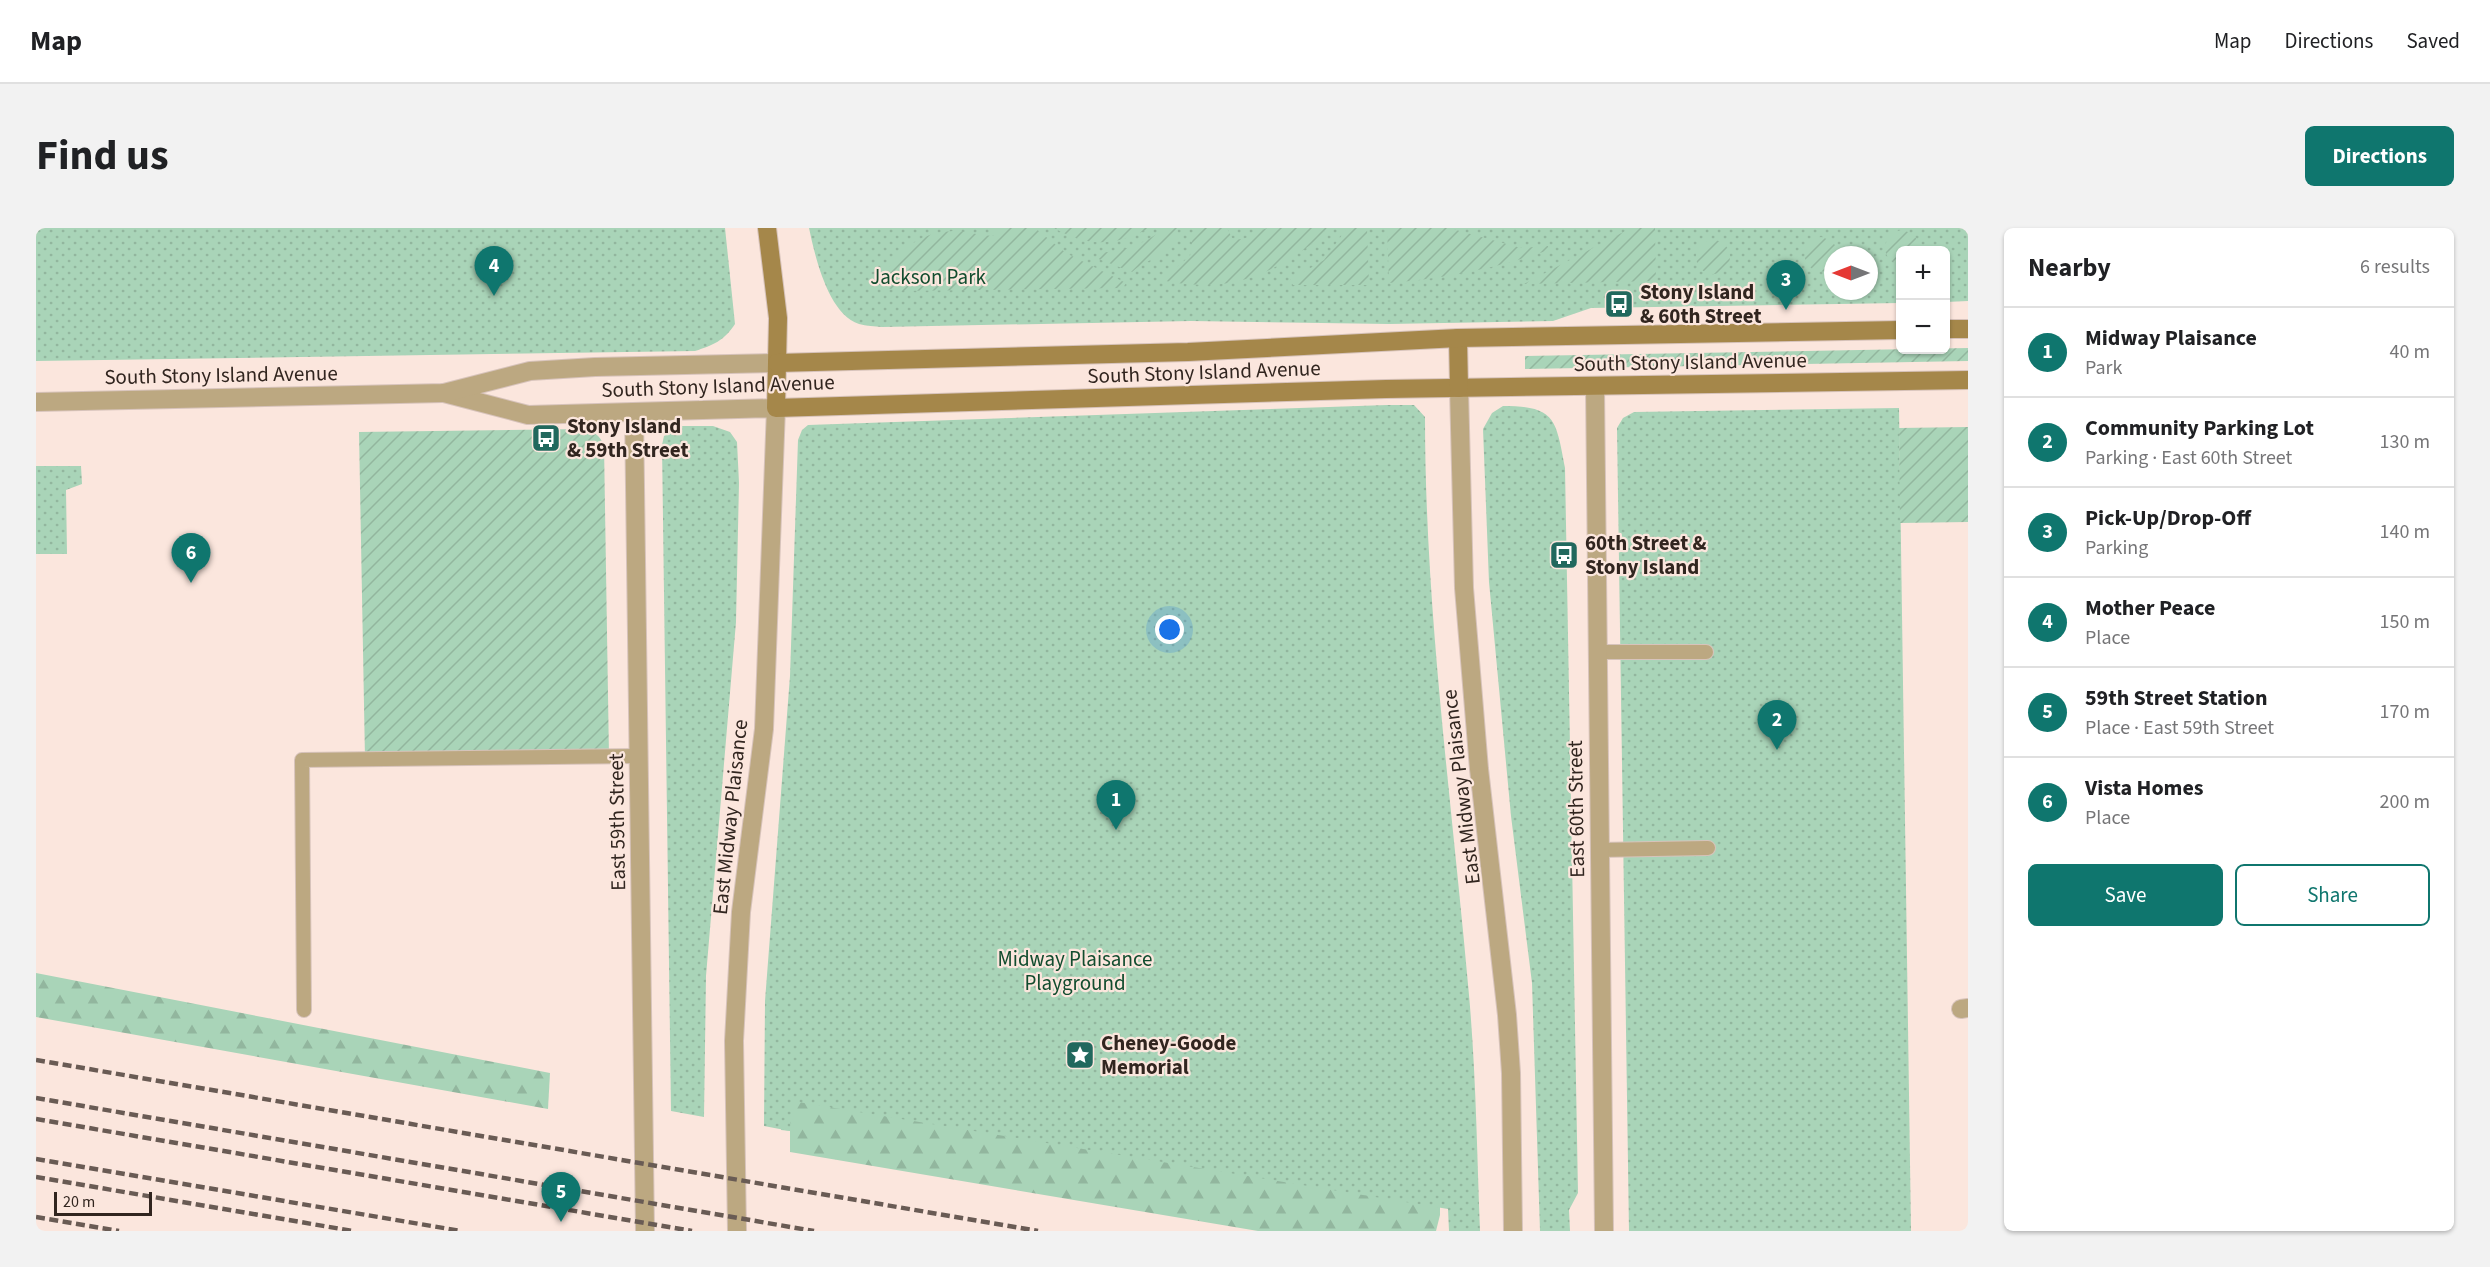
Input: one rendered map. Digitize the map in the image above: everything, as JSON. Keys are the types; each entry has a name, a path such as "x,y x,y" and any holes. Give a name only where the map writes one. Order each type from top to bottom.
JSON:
{"main road":[{"path":"766,228 778,318 776,408"},
{"path":"1950,329 1968,329"},
{"name":"South Stony Island Avenue","path":"777,363 1188,352 1458,338 1896,330"},
{"name":"East Midway Plaisance","path":"1458,338 1459,388"},
{"name":"South Stony Island Avenue","path":"776,408 1459,388 1968,380"}],"street":[{"name":"South Stony Island Avenue","path":"36,402 444,393 530,371 595,367 777,363"},
{"name":"East 60th Street","path":"1595,386 1604,1231"},
{"name":"East Midway Plaisance","path":"1459,388 1464,588 1479,769 1507,1015 1511,1073 1513,1231"},
{"name":"South Stony Island Avenue","path":"444,393 528,415 776,408"},
{"name":"East Midway Plaisance","path":"737,1231 734,1041 741,912 764,729 776,408"},
{"name":"East 59th Street","path":"634,412 645,1231"}],"lane":[{"path":"1597,652 1706,652"},
{"path":"304,1010 302,760 639,756"},
{"path":"1599,850 1708,848"}],"green space":[{"path":"36,228 725,228 735,324 718,342 695,351 36,361"},
{"name":"Jackson Park","path":"809,228 1968,228 1968,301 1950,302 1950,246 1896,246 1896,303 1591,308 1553,321 1389,324 1191,321 868,326 848,318 839,309 831,297 819,268"},
{"path":"998,228 1035,228 1066,253 1126,283 1123,288 897,291 876,284 892,263 919,240 943,232 958,231 995,236"},
{"path":"1054,228 1150,228 1113,241 1091,242"},
{"path":"1166,228 1178,228 1172,244 1167,250 1132,272 1096,258 1098,253 1134,246"},
{"path":"1194,228 1227,228 1232,238 1242,239 1268,228 1327,228 1317,240 1304,249 1279,265 1248,279 1215,285 1161,280 1190,256"},
{"path":"1347,228 1367,228 1369,285 1293,285 1290,280 1324,260"},
{"path":"1387,228 1449,228 1521,248 1548,246 1549,250 1470,272 1389,283"},
{"path":"1631,228 1655,228 1656,281 1524,284"},
{"path":"1901,230 1909,232 1918,242 1918,246 1896,246 1896,263 1888,258 1885,247 1889,237"},
{"path":"1821,237 1835,246 1824,246 1824,271 1814,270 1805,260 1807,247"},
{"path":"1713,240 1725,245 1730,257 1725,269 1713,274 1701,269 1696,257 1701,245"},
{"path":"1950,348 1968,348 1968,361 1525,369 1525,356 1896,349 1896,354 1950,354"},
{"name":"Midway Plaisance Playground","path":"1414,405 1425,417 1429,562 1471,1025 1480,1231 1449,1231 1448,1209 792,1101 790,1131 764,1126 765,1001 790,676 798,440 802,430 808,425"},
{"path":"1503,406 1534,409 1544,413 1550,419 1559,438 1565,468 1578,1193 1569,1210 1570,1231 1540,1231 1532,983 1511,816 1489,582 1483,429 1492,413"},
{"path":"1899,408 1911,1231 1629,1231 1617,428 1623,418 1634,412"},
{"path":"682,426 713,426 730,432 737,442 739,483 736,622 706,976 704,1117 671,1111 662,445 664,436"},
{"path":"1968,427 1968,522 1900,523 1899,428"},
{"path":"583,429 596,434 604,445 609,757 365,759 359,432"},
{"path":"36,466 81,466 82,484 66,490 67,554 36,554"},
{"path":"36,973 550,1073 548,1109 36,1017"},
{"path":"781,1092 1440,1200 1440,1215 1436,1231 1258,1231 790,1152 790,1131 781,1130"}],"railway":[{"path":"36,1060 1038,1231"},
{"path":"36,1098 814,1231"},
{"path":"36,1119 692,1231"},
{"path":"36,1159 461,1231"},
{"path":"36,1177 353,1231"},
{"path":"36,1217 119,1231"}],"place":[{"name":"Mother Peace","path":"494,296"},
{"name":"Stony Island & 60th Street","path":"1619,304"},
{"name":"Pick-Up/Drop-Off","path":"1786,310"},
{"name":"Stony Island & 59th Street","path":"546,438"},
{"name":"60th Street & Stony Island","path":"1564,555"},
{"name":"Vista Homes","path":"191,583"},
{"name":"Community Parking Lot","path":"1777,750"},
{"name":"Midway Plaisance","path":"1116,830"},
{"name":"Cheney-Goode Memorial","path":"1080,1055"},
{"name":"59th Street Station","path":"561,1222"}]}
